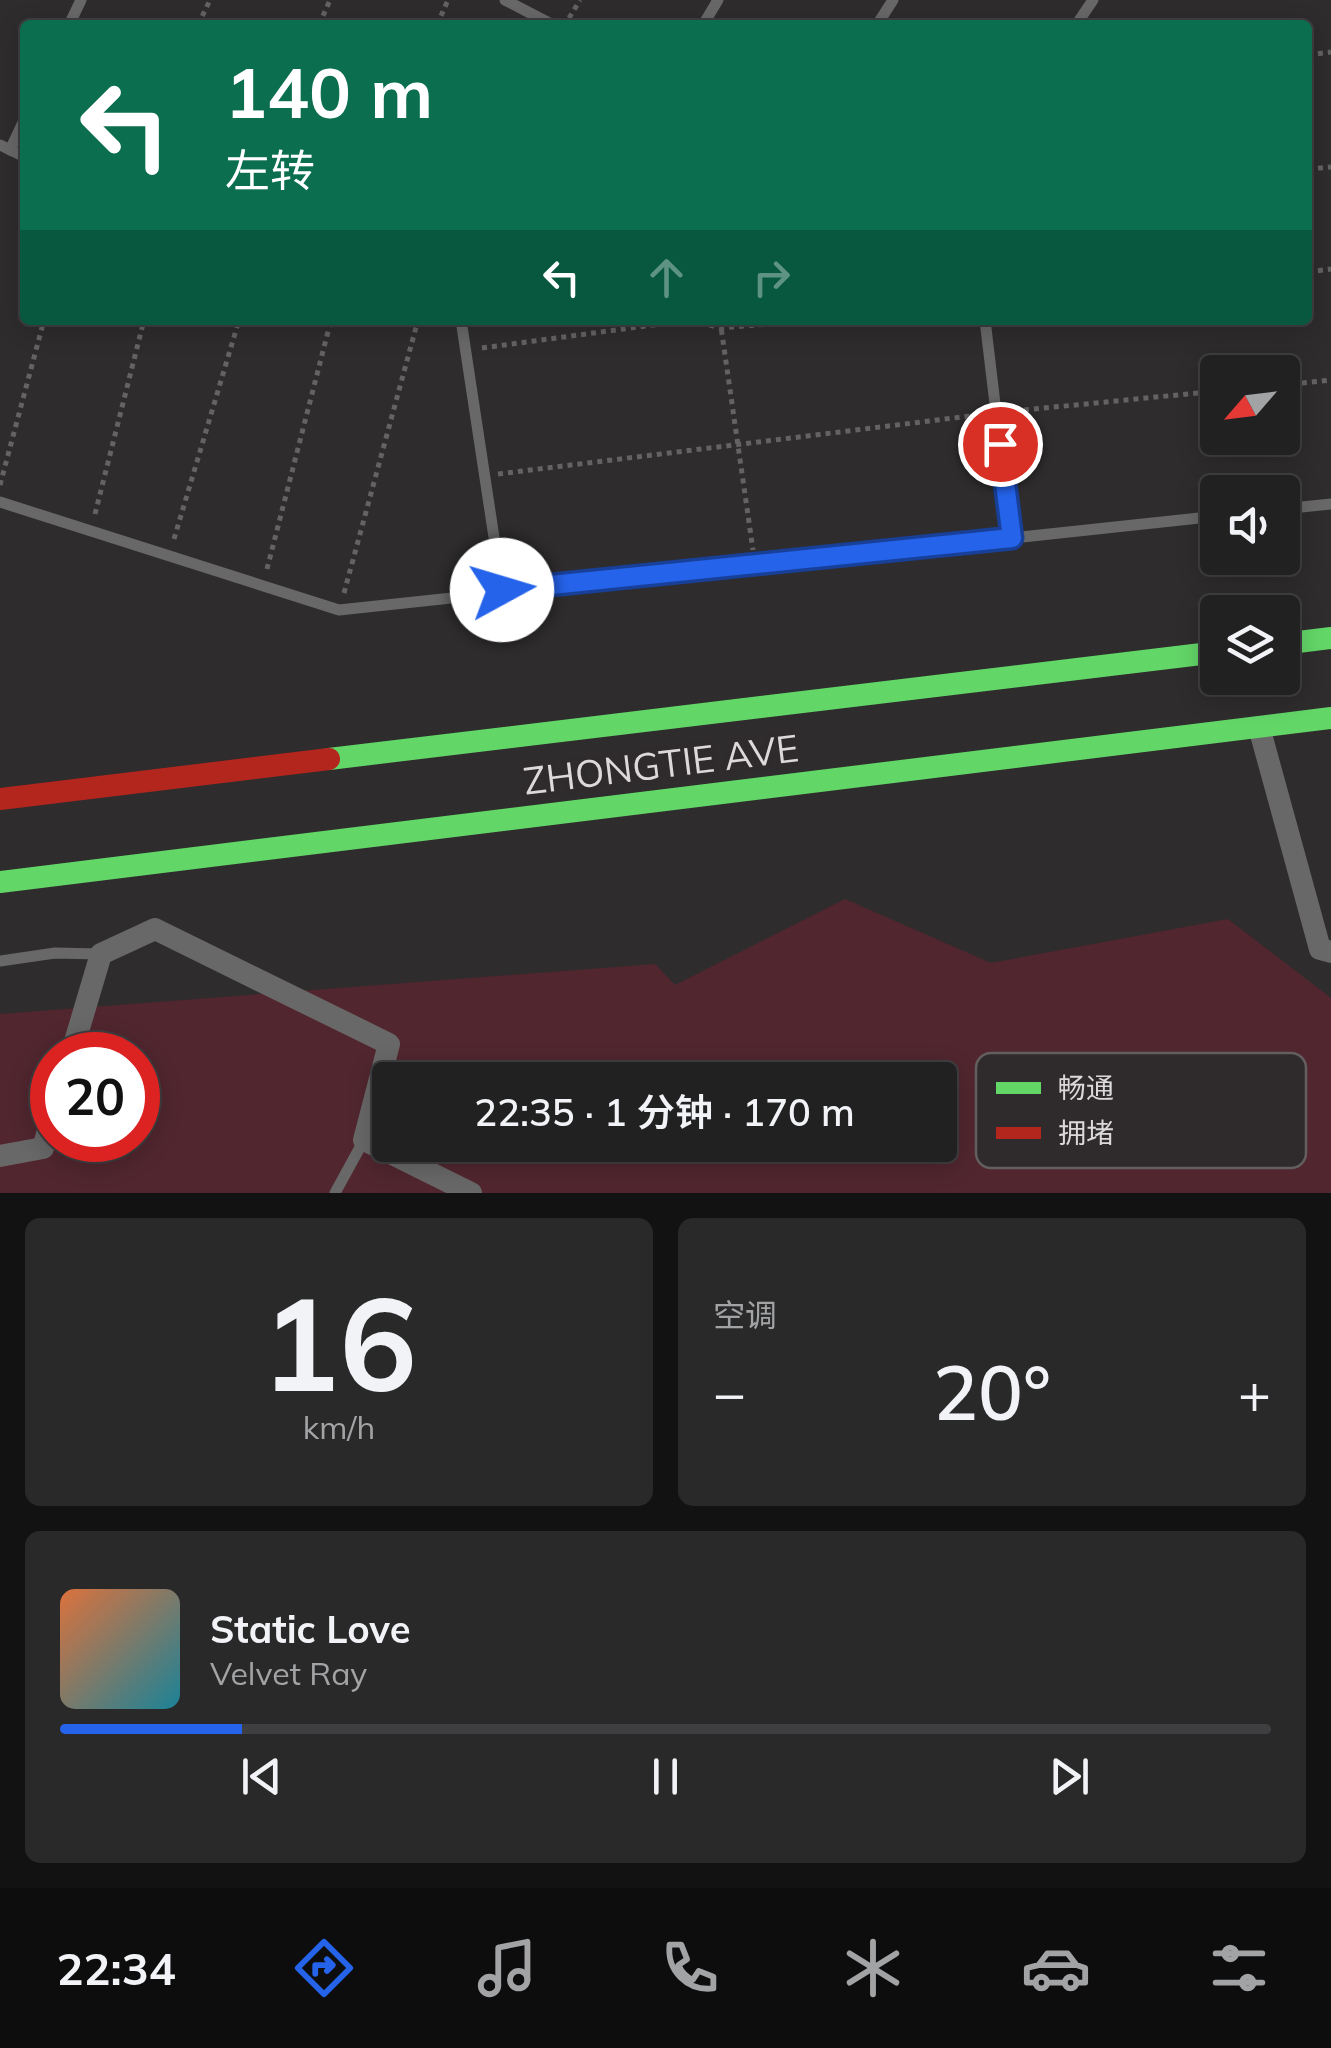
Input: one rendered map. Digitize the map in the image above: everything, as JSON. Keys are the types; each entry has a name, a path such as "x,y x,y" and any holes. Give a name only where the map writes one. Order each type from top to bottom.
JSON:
{"main road":[{"path":"1300,642 1331,638"},
{"name":"ZHONGTIE AVE","path":"0,799 1200,654"},
{"name":"ZHONGTIE AVE","path":"0,882 1331,718"}],"street":[{"path":"1260,726 1320,948 1331,952"},
{"path":"78,1032 101,954 155,930 389,1044 364,1140 471,1193"},
{"path":"0,1156 30,1150"}],"lane":[{"path":"505,0 543,20"},
{"path":"5,148 20,126"},
{"path":"463,325 502,590"},
{"path":"986,325 1012,538"},
{"path":"0,502 339,610 1200,518"},
{"path":"1300,507 1331,504"},
{"path":"0,961 56,953 101,954"},
{"path":"335,1193 364,1140"}],"path":[{"path":"0,484 43,325"},
{"path":"90,532 143,325"},
{"path":"169,556 237,325"},
{"path":"263,586 329,325"},
{"path":"339,610 417,325"},
{"path":"466,350 653,325"},
{"path":"720,325 755,564"},
{"path":"1300,383 1331,380"},
{"path":"485,476 737,442 1200,394"}],"shaded area":[{"path":"845,899 991,963 1228,919 1331,998 1331,1193 0,1193 0,1014 655,964 675,985"}],"traffic: fast":[{"path":"1300,642 1331,638"},
{"path":"329,759 1200,654"},
{"path":"0,882 1331,718"}],"traffic: jam":[{"path":"0,799 329,759"}],"route":[{"path":"502,590 1012,538 1000,444"}]}
